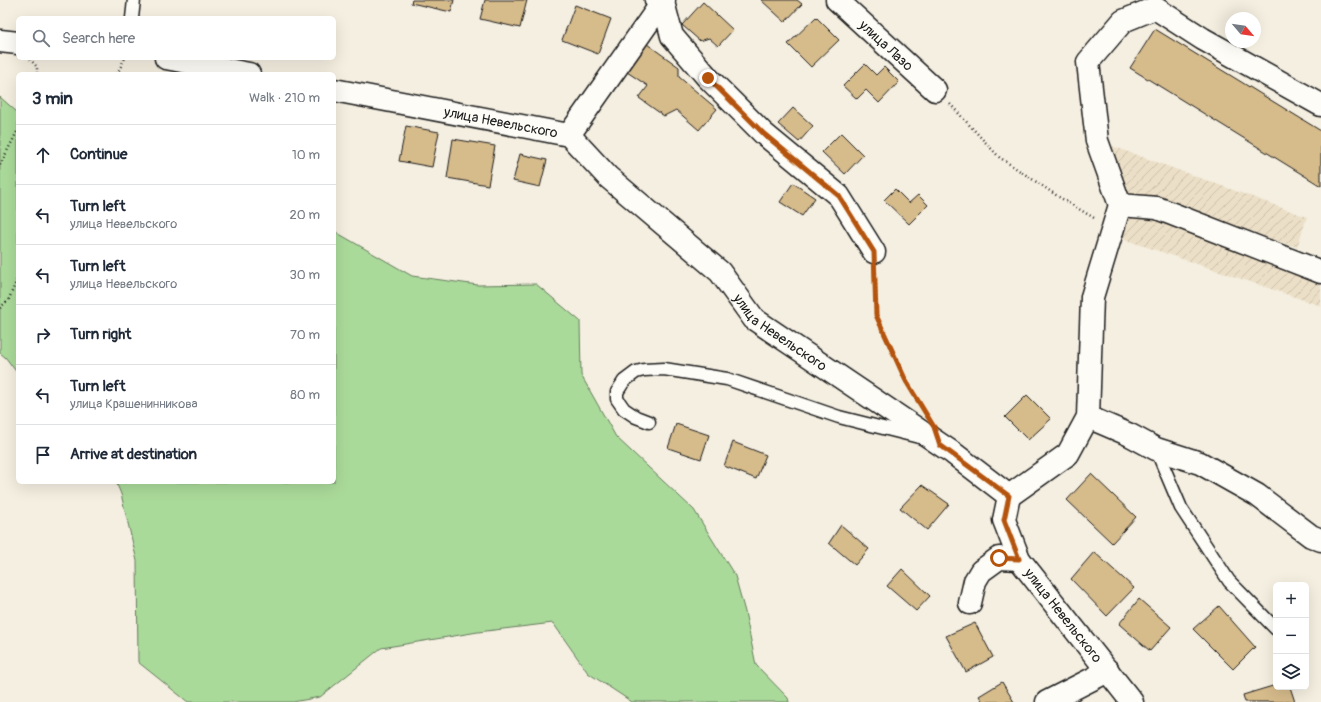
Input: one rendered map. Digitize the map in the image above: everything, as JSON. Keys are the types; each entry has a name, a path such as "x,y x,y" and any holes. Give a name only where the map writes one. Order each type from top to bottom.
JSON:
{"street":[{"path":"569,136 661,0"},
{"path":"661,0 672,36 708,78 764,134 839,196 874,252"},
{"name":"улица Лазо","path":"837,0 936,90"},
{"path":"1009,496 1068,454 1088,417 1092,297 1120,205 1097,141 1088,62 1123,21 1155,8 1203,39 1321,105"},
{"path":"0,41 16,43"},
{"path":"176,60 239,72"},
{"name":"улица Невельского","path":"336,90 569,136 608,177 720,272 754,319 934,440 1009,496 1004,520 1019,559 1132,702"},
{"path":"1120,205 1157,208 1321,272"},
{"path":"1088,417 1156,448 1200,463 1257,495 1311,536 1321,540"},
{"path":"970,603 975,581 981,571 999,558 1019,559"},
{"path":"1047,702 1108,671"}],"lane":[{"path":"132,16 134,0"},
{"path":"649,422 636,417 624,409 617,399 617,392 624,381 636,372 664,369 727,379 839,417 934,440"},
{"path":"1156,448 1181,508 1217,563 1229,581 1273,626"}],"path":[{"path":"31,60 37,67 37,72"},
{"path":"118,72 124,60"},
{"path":"936,90 999,157 1113,230"},
{"path":"0,165 16,134"},
{"path":"874,252 876,315 906,381 922,407"},
{"path":"0,308 9,299 16,282"}],"shaded area":[{"path":"1112,146 1307,217 1297,247 1129,197"},
{"path":"1127,211 1157,213 1321,277 1321,306 1120,238"}],"green space":[{"path":"0,97 16,111 16,371 6,358 0,353"},
{"path":"336,232 412,276 478,285 536,284 580,321 581,375 616,437 694,510 735,576 745,612 756,665 788,698 789,702 632,702 588,673 553,623 478,632 381,648 320,697 293,702 188,702 138,662 137,561 121,494 117,484 336,484"}],"building":[{"path":"412,0 454,0 451,12 411,3"},
{"path":"485,0 527,0 520,28 480,19"},
{"path":"761,0 797,0 802,4 785,22"},
{"path":"703,2 733,30 718,46 709,38 700,41 682,25"},
{"path":"575,5 611,19 598,54 562,40"},
{"path":"816,17 839,40 811,67 788,44"},
{"path":"1155,29 1321,131 1321,186 1130,68"},
{"path":"647,44 679,67 679,77 717,109 699,130 676,110 664,116 639,98 648,86 627,72"},
{"path":"865,64 876,75 884,67 899,82 879,103 866,90 857,99 843,86"},
{"path":"793,108 813,126 799,142 778,124"},
{"path":"406,126 439,132 432,167 399,161"},
{"path":"841,133 863,155 845,174 822,152"},
{"path":"453,139 495,146 488,185 447,178"},
{"path":"520,154 547,160 540,187 513,181"},
{"path":"793,183 815,198 802,216 780,202"},
{"path":"895,189 909,203 918,195 928,205 909,224 884,200"},
{"path":"1027,395 1051,419 1028,440 1005,417"},
{"path":"676,424 709,435 701,459 668,448"},
{"path":"733,442 766,455 756,479 724,466"},
{"path":"1091,474 1136,517 1112,543 1067,500"},
{"path":"922,485 949,504 927,530 900,508"},
{"path":"841,525 869,549 855,565 829,543"},
{"path":"1094,552 1134,588 1107,616 1071,579"},
{"path":"902,569 930,596 916,611 887,586"},
{"path":"1139,599 1171,627 1150,651 1119,624"},
{"path":"1219,606 1255,647 1233,669 1193,629"},
{"path":"975,623 993,657 966,672 946,636"},
{"path":"1002,682 1014,702 983,702 979,696"},
{"path":"1273,686 1273,690 1291,690 1295,702 1245,702 1243,695"}],"route":[{"path":"708,78 764,134 839,196 874,252 876,315 906,381 934,427 940,445 953,453 1009,496 1004,520 1019,559 999,558"}]}
